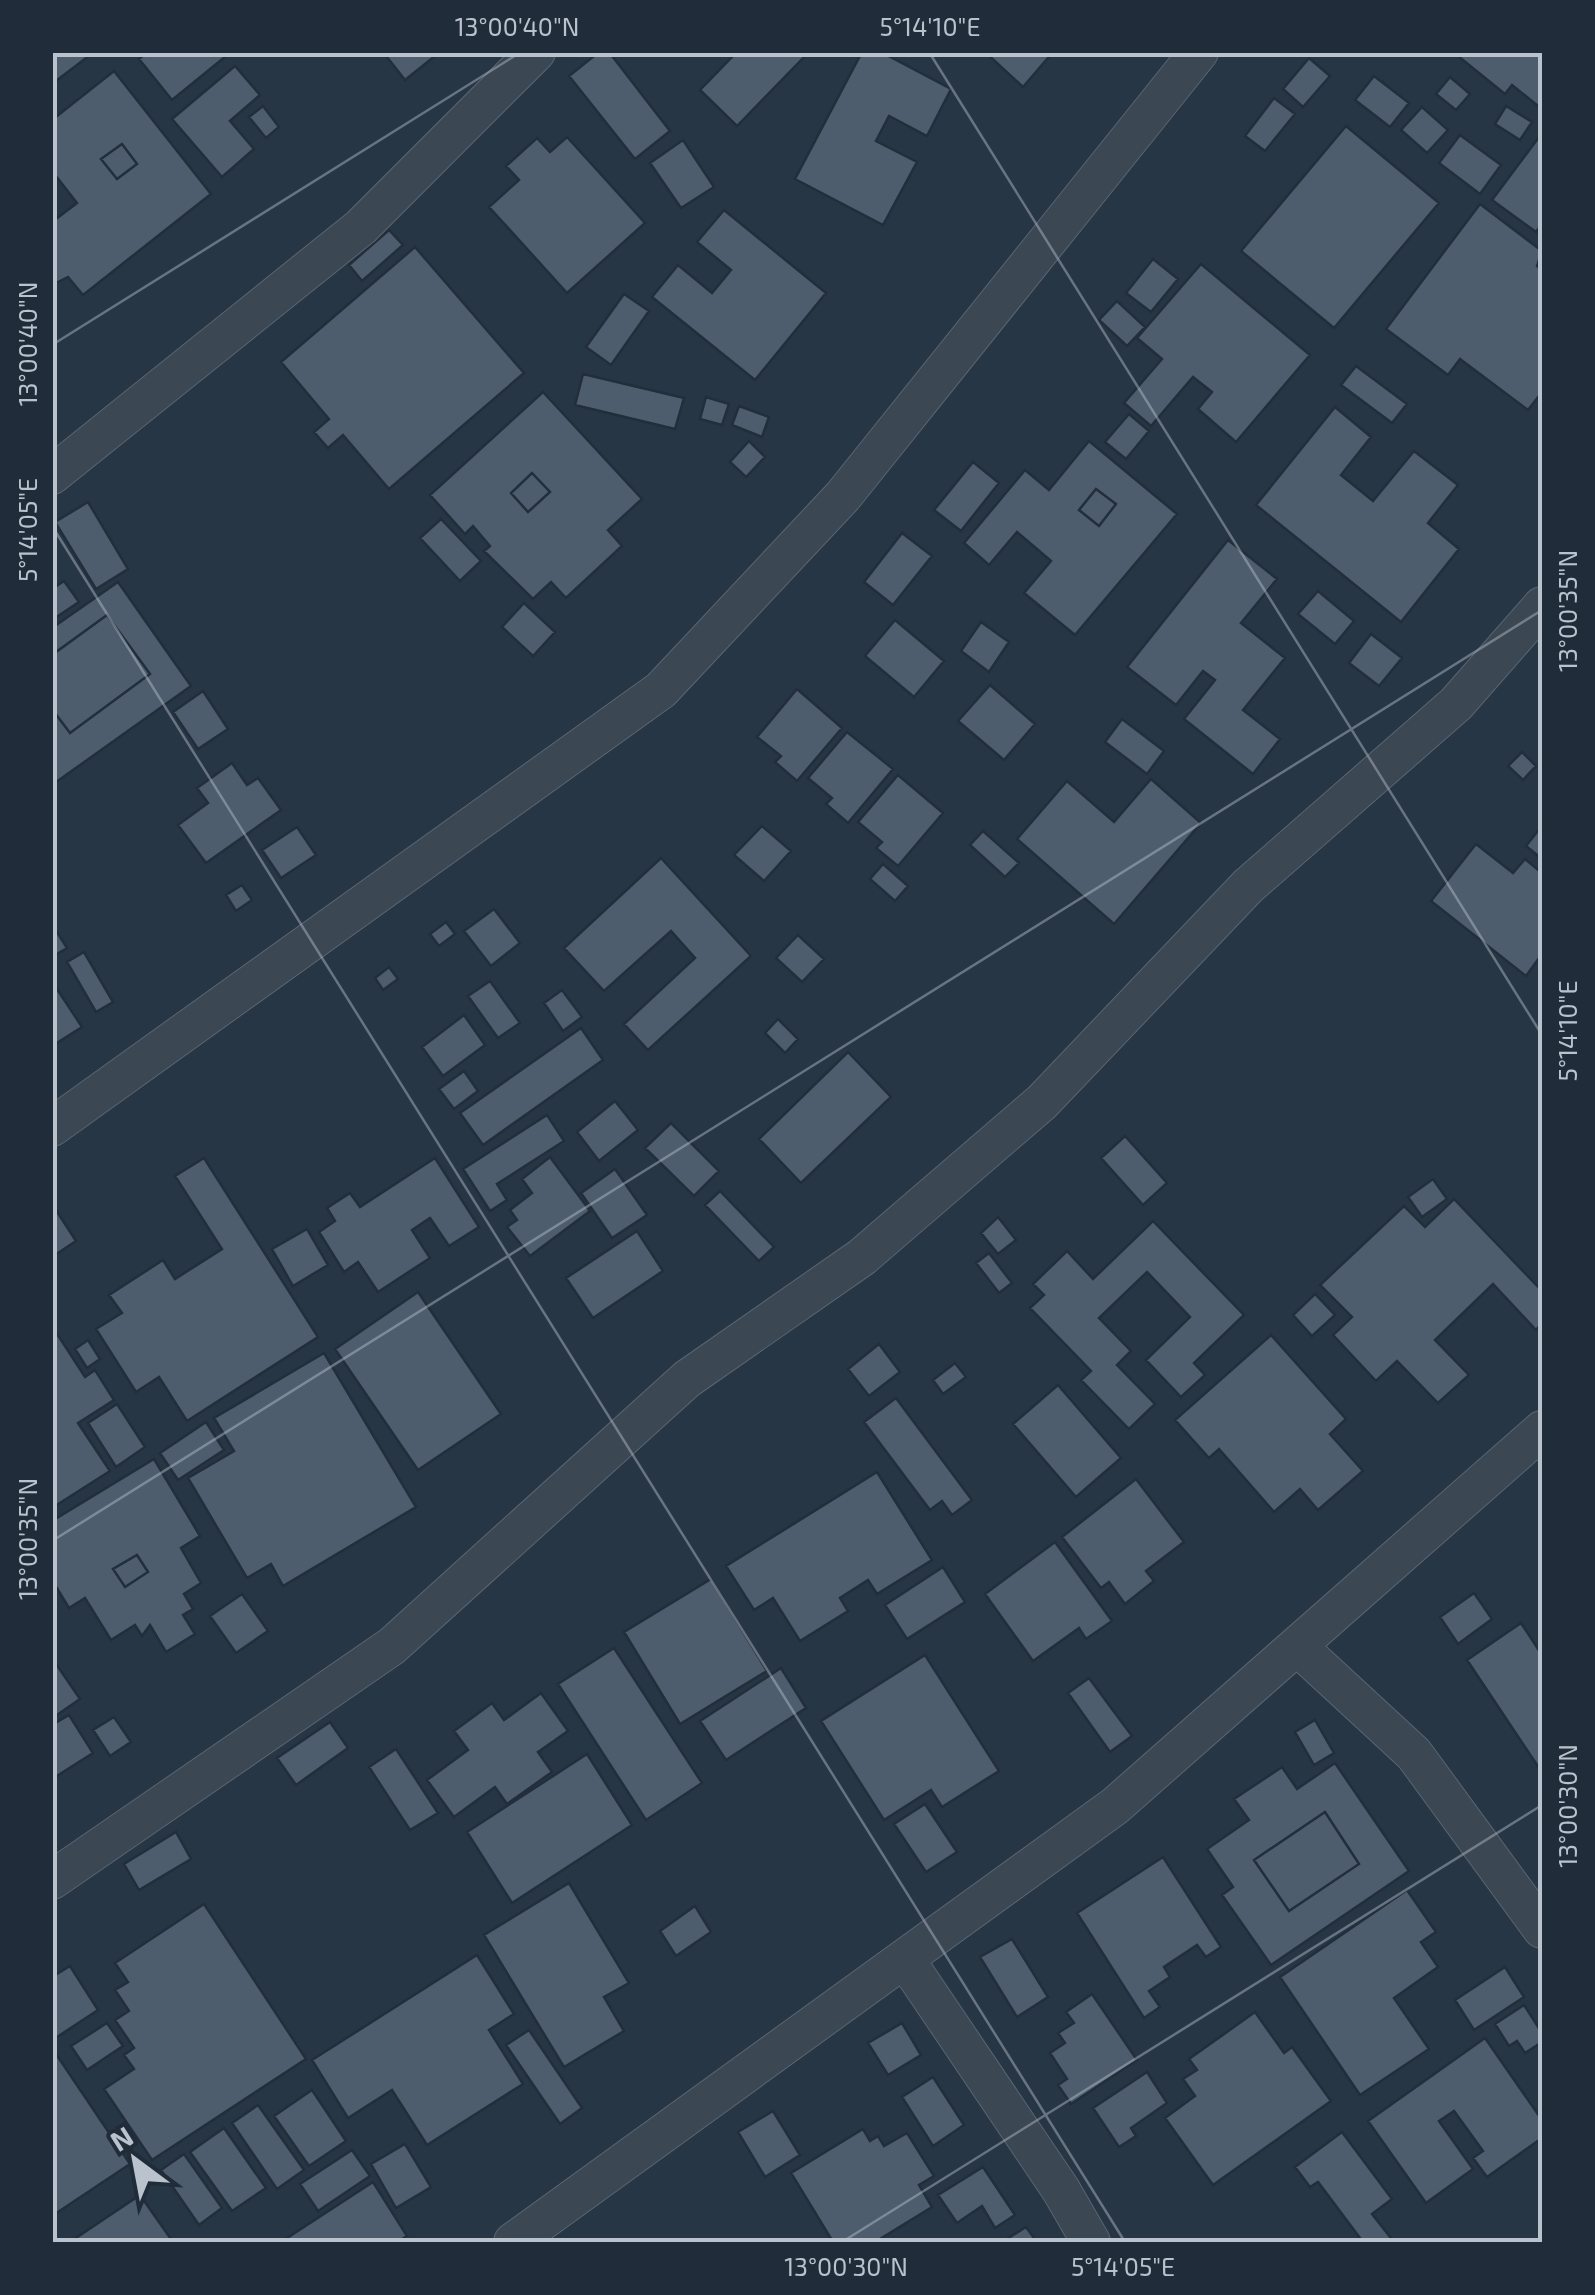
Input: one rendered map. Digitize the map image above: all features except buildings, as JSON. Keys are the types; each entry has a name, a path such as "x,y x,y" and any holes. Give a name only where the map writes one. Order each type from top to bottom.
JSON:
{"street":[{"path":"52,476 361,227 536,52"},
{"path":"52,1127 661,690 843,496 1199,52"},
{"path":"52,1880 392,1646 687,1379 862,1257 1042,1102 1248,886 1456,704 1542,606"},
{"path":"514,2242 1116,1806 1542,1430"},
{"path":"1297,1646 1414,1754 1542,1930"},
{"path":"905,1959 1061,2190 1090,2242"}]}
